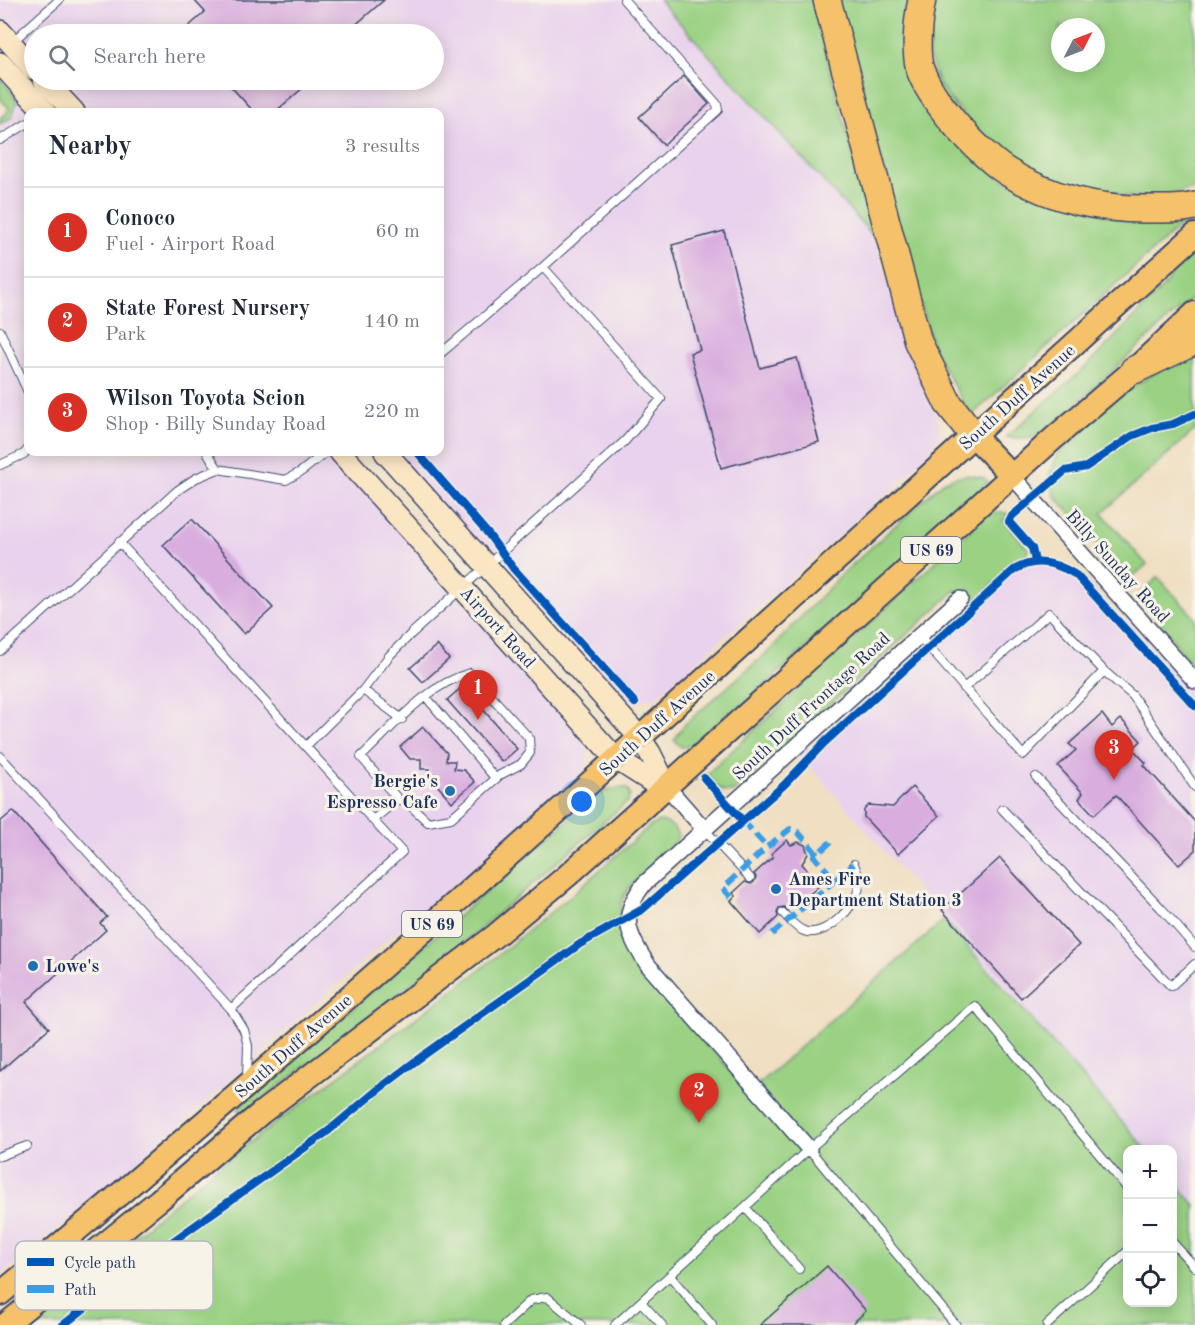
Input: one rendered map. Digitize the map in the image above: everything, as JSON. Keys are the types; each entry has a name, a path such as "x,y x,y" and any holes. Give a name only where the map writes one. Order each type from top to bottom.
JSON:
{"highway":[{"path":"827,0 918,342 948,403 974,436"},
{"path":"922,0 917,32 920,70 938,103 963,133 1004,170 1040,190 1101,206 1133,210 1195,206"},
{"path":"1134,370 1195,341"}],"main road":[{"path":"5,37 24,58"},
{"path":"0,63 34,108"},
{"path":"53,90 70,108"},
{"name":"South Duff Avenue","path":"63,1241 247,1086 640,738 1195,235"},
{"name":"South Duff Avenue","path":"108,1241 261,1113 496,935 568,875 1195,313"},
{"path":"974,436 1012,476"},
{"name":"Airport Road","path":"344,456 616,759 630,770 667,787"},
{"name":"Airport Road","path":"389,456 640,738 667,787"},
{"name":"South Duff Avenue","path":"0,1294 15,1281"},
{"name":"South Duff Avenue","path":"5,1325 23,1310"}],"street":[{"name":"Billy Sunday Road","path":"1012,476 1195,681"},
{"name":"South Duff Frontage Road","path":"809,1149 648,964 631,938 627,919 630,904 644,884 960,599"},
{"name":"Airport Road","path":"667,787 705,830"}],"lane":[{"path":"5,37 59,0"},
{"path":"444,351 543,267 718,108 717,104 624,0"},
{"path":"0,140 24,125"},
{"path":"306,746 363,690 389,656 462,587 625,441 661,399 543,267"},
{"path":"0,331 24,383"},
{"path":"0,465 24,454"},
{"path":"210,456 218,469"},
{"path":"0,651 119,542 178,490 196,478 218,469 286,480 321,456"},
{"path":"119,542 402,852 231,1009"},
{"path":"964,688 1049,613 1104,671 1133,696 1195,787"},
{"path":"918,635 1023,755 1104,671"},
{"path":"470,674 529,738 530,753 521,764 496,779 451,818 428,822 410,805 398,799 362,757 426,697 457,677 470,674"},
{"path":"363,690 402,719"},
{"path":"426,697 496,779"},
{"path":"0,756 231,1009 244,1030 248,1046 247,1086"},
{"path":"1036,777 1195,947"},
{"path":"374,820 398,799"},
{"path":"1002,808 1171,986 1195,964"},
{"path":"705,830 750,878"},
{"path":"783,913 802,931 821,932 843,916 854,901 860,885 854,864"},
{"path":"615,1325 809,1149 975,1006 1123,1183"},
{"path":"0,1156 27,1146"},
{"path":"809,1149 956,1325"},
{"path":"745,1207 799,1269"},
{"path":"1177,1247 1195,1267"},
{"path":"1047,1325 1126,1253"},
{"path":"670,1276 712,1325"},
{"path":"504,1325 531,1300 547,1297 581,1325"},
{"path":"641,1302 662,1325"}],"shaded area":[{"path":"0,0 659,0 875,238 903,334 920,379 934,406 940,435 929,453 887,493 656,697 635,703 625,702 612,694 397,456 444,456 444,108 84,108 67,90 444,90 444,24 24,24 24,42 0,15"},
{"path":"9,87 28,108 24,108 24,456 336,456 580,731 589,750 587,765 574,782 395,932 175,1130 42,1241 15,1241 15,1263 0,1276 0,124 12,117"},
{"path":"1036,556 1064,564 1084,578 1125,623 1127,619 1195,695 1195,1205 1177,1185 1177,1145 1142,1145 800,755 933,634 936,637 1024,559"}],"green space":[{"path":"659,0 812,0 875,238"},
{"path":"837,0 909,0 906,32 1001,179 1186,218 972,415 933,348"},
{"path":"932,0 1195,0 1195,189 1150,198 1087,193 1029,171 982,136 941,88 929,56"},
{"path":"0,77 17,100 12,117 0,124 0,118 9,108 0,99"},
{"path":"1195,250 1195,295 1048,430 1028,438 1006,437 1088,365 1165,285 1177,266"},
{"path":"1195,352 1195,430 1102,513 1147,565 1129,579 1054,495 1049,474 1058,455 1077,433 1117,397 1161,369"},
{"path":"967,475 984,478 988,482 713,732 689,746 681,747 674,740 684,725 770,650 840,576 943,482"},
{"path":"992,512 1009,514 1003,520 1029,550 1024,559 936,637 933,634 967,603 956,590 735,791 726,792 716,785 707,774 986,515"},
{"path":"1158,577 1195,618 1195,667 1140,594"},
{"path":"624,788 630,795 628,801 479,930 362,1024 243,1113 238,1108 596,796 611,789"},
{"path":"661,821 669,824 675,830 678,835 671,849 629,888 621,902 621,932 644,970 749,1092 944,920 1142,1145 1123,1145 1123,1307 1177,1307 1177,1185 1195,1205 1195,1325 29,1325 47,1310 213,1310 213,1241 129,1241 212,1171 481,969 567,899 650,826"}],"building":[{"path":"194,0 384,0 356,24 191,24 205,12"},
{"path":"684,76 709,104 664,145 639,117"},
{"path":"234,90 300,90 280,108 250,108"},
{"path":"724,231 760,368 797,358 819,442 721,468 690,353 700,350 672,245"},
{"path":"192,519 273,608 244,634 163,545"},
{"path":"437,645 449,659 423,682 410,668"},
{"path":"463,686 517,749 502,762 447,700"},
{"path":"1102,714 1112,727 1121,719 1141,741 1133,749 1146,763 1144,765 1195,822 1195,851 1179,865 1116,795 1094,815 1079,799 1083,793 1058,766 1076,750 1069,744"},
{"path":"423,727 447,753 446,761 455,761 454,769 464,770 475,782 452,802 430,777 430,769 421,769 421,759 410,759 400,747"},
{"path":"912,787 939,816 898,854 864,817 864,810 869,805 893,807"},
{"name":"Lowe's","path":"13,811 107,917 100,923 106,930 26,1002 49,1028 0,1071 0,822"},
{"name":"Ames Fire Department Station 3","path":"787,840 791,845 798,842 805,845 808,854 802,864 820,885 796,906 793,904 787,909 779,908 778,917 760,934 731,901 736,896 733,893 745,882 751,884 754,882 756,877 754,874"},
{"path":"1000,858 1079,945 1021,998 942,910"},
{"path":"827,1266 866,1311 851,1325 760,1325"}],"marked path":[{"path":"743,821 767,847 790,829 798,832 817,854 833,840"},
{"path":"731,897 723,888 767,847"},
{"path":"817,854 814,856 835,880 854,864"},
{"path":"772,934 835,880"}],"cycle path":[{"path":"1035,561 1032,548 1009,522 1012,516 1065,471 1086,467 1132,436 1152,428 1173,424 1195,414"},
{"path":"420,456 489,535 513,568 635,703"},
{"path":"743,821 784,785 824,743 1014,570 1030,563 1053,564 1076,575 1195,706"},
{"path":"173,1241 327,1132 417,1060 580,944 643,909 743,821 704,778"},
{"path":"63,1325 82,1310"}],"place":[{"name":"Conoco","path":"478,720"},
{"name":"Wilson Toyota Scion","path":"1114,780"},
{"name":"Bergie's Espresso Cafe","path":"450,791"},
{"name":"Ames Fire Department Station 3","path":"776,889"},
{"name":"Lowe's","path":"33,966"},
{"name":"State Forest Nursery","path":"699,1123"}]}
